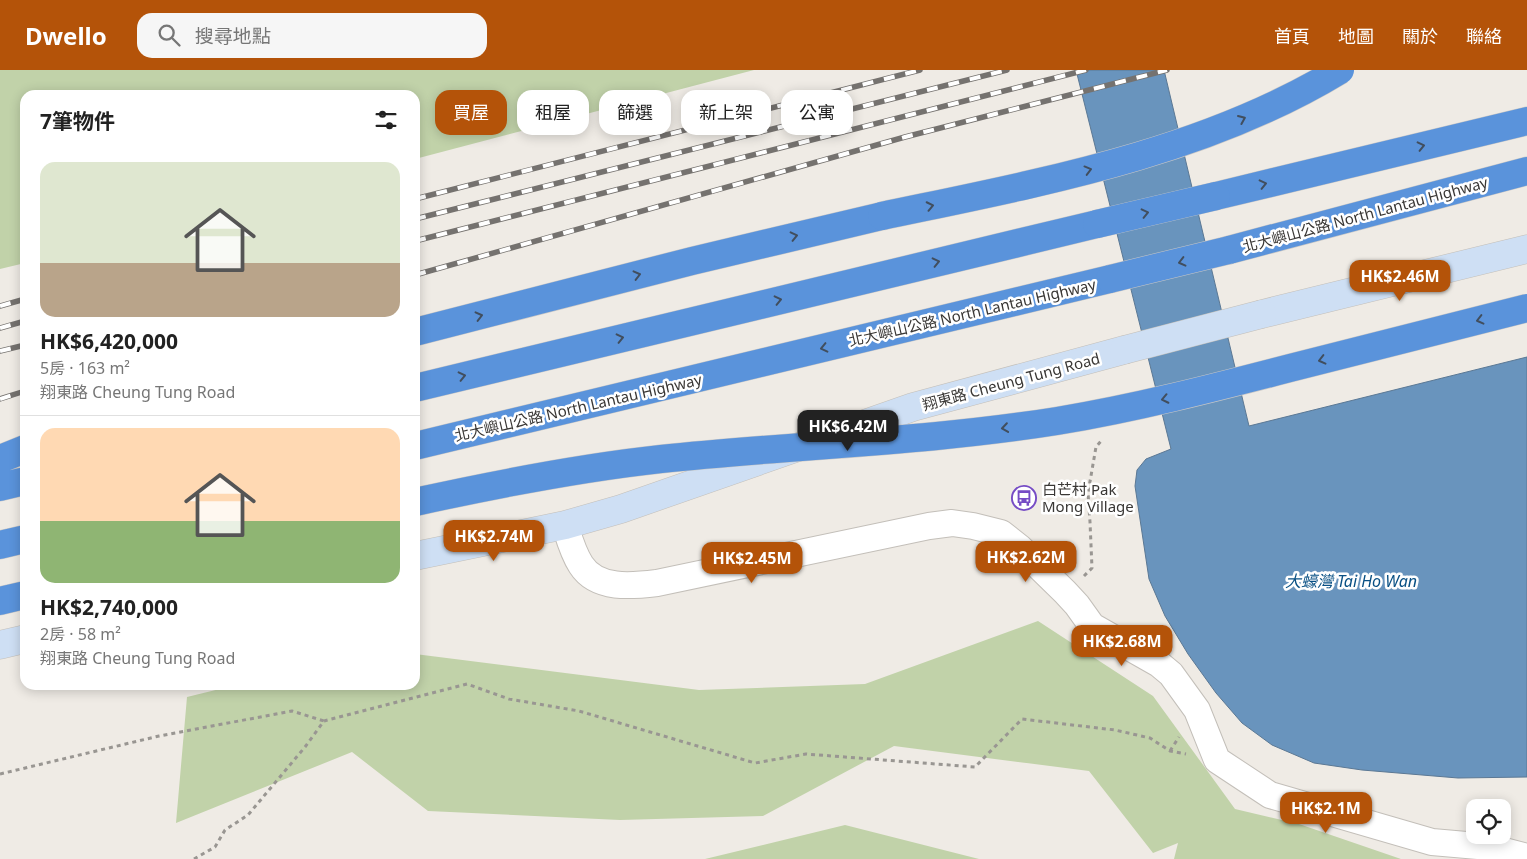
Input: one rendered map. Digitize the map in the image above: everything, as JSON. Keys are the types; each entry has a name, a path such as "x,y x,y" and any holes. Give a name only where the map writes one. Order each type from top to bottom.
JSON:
{"highway":[{"path":"420,331 692,261 882,216 1024,186 1115,163 1218,129 1298,94 1340,70"},
{"path":"420,387 1527,121"},
{"name":"北大嶼山公路 North Lantau Highway","path":"420,445 1229,250 1527,171"},
{"path":"420,501 603,466 737,452 888,441 1058,421 1193,393 1527,308"},
{"path":"0,459 20,452"},
{"path":"0,487 20,482"},
{"path":"0,545 20,540"},
{"path":"0,601 20,596"}],"main road":[{"name":"翔東路 Cheung Tung Road","path":"420,555 565,525 621,509 913,407 1262,314 1527,249"},
{"path":"0,645 20,640"}],"street":[{"path":"565,525 582,566 592,576 606,583 622,585 657,583 929,526 952,523 1001,532 1071,598 1092,626 1159,664 1171,674 1198,710 1217,760 1270,795 1432,842 1489,847 1527,857"}],"path":[{"path":"1083,578 1092,568 1088,493 1096,447 1107,434"},
{"path":"0,774 159,736 292,711 324,721 467,684 509,699 579,711 755,763 806,754 975,767 1022,719 1115,730 1150,738 1170,751"},
{"path":"194,859 215,847 225,830 248,815 305,747 324,721"}],"green space":[{"path":"0,70 754,70 671,92 671,90 599,90 599,111 589,113 589,90 517,90 517,132 507,135 507,90 435,90 435,135 506,135 420,158 420,90 20,90 20,264 0,269"},
{"path":"1038,621 1153,696 1235,809 1299,824 1401,859 1174,859 1178,843 1153,853 1089,771 894,746 763,816 620,820 428,811 352,752 176,823 187,697 216,690 420,690 420,655 699,690 865,684"},
{"path":"845,825 979,859 705,859"}],"water":[{"name":"大蠔灣 Tai Ho Wan","path":"1076,70 1164,70 1249,426 1527,357 1527,777 1458,778 1362,770 1314,763 1272,745 1242,723 1216,693 1188,654 1165,616 1149,579 1135,486 1137,470 1146,459 1171,449"}],"railway":[{"path":"420,198 920,70"},
{"path":"420,218 1007,70"},
{"path":"420,240 1086,70"},
{"path":"420,274 905,137 1167,70"},
{"path":"0,306 20,300"},
{"path":"0,328 20,322"},
{"path":"0,351 20,346"},
{"path":"0,399 20,393"}],"place":[{"name":"白芒村 Pak Mong Village","path":"1024,498"}]}
